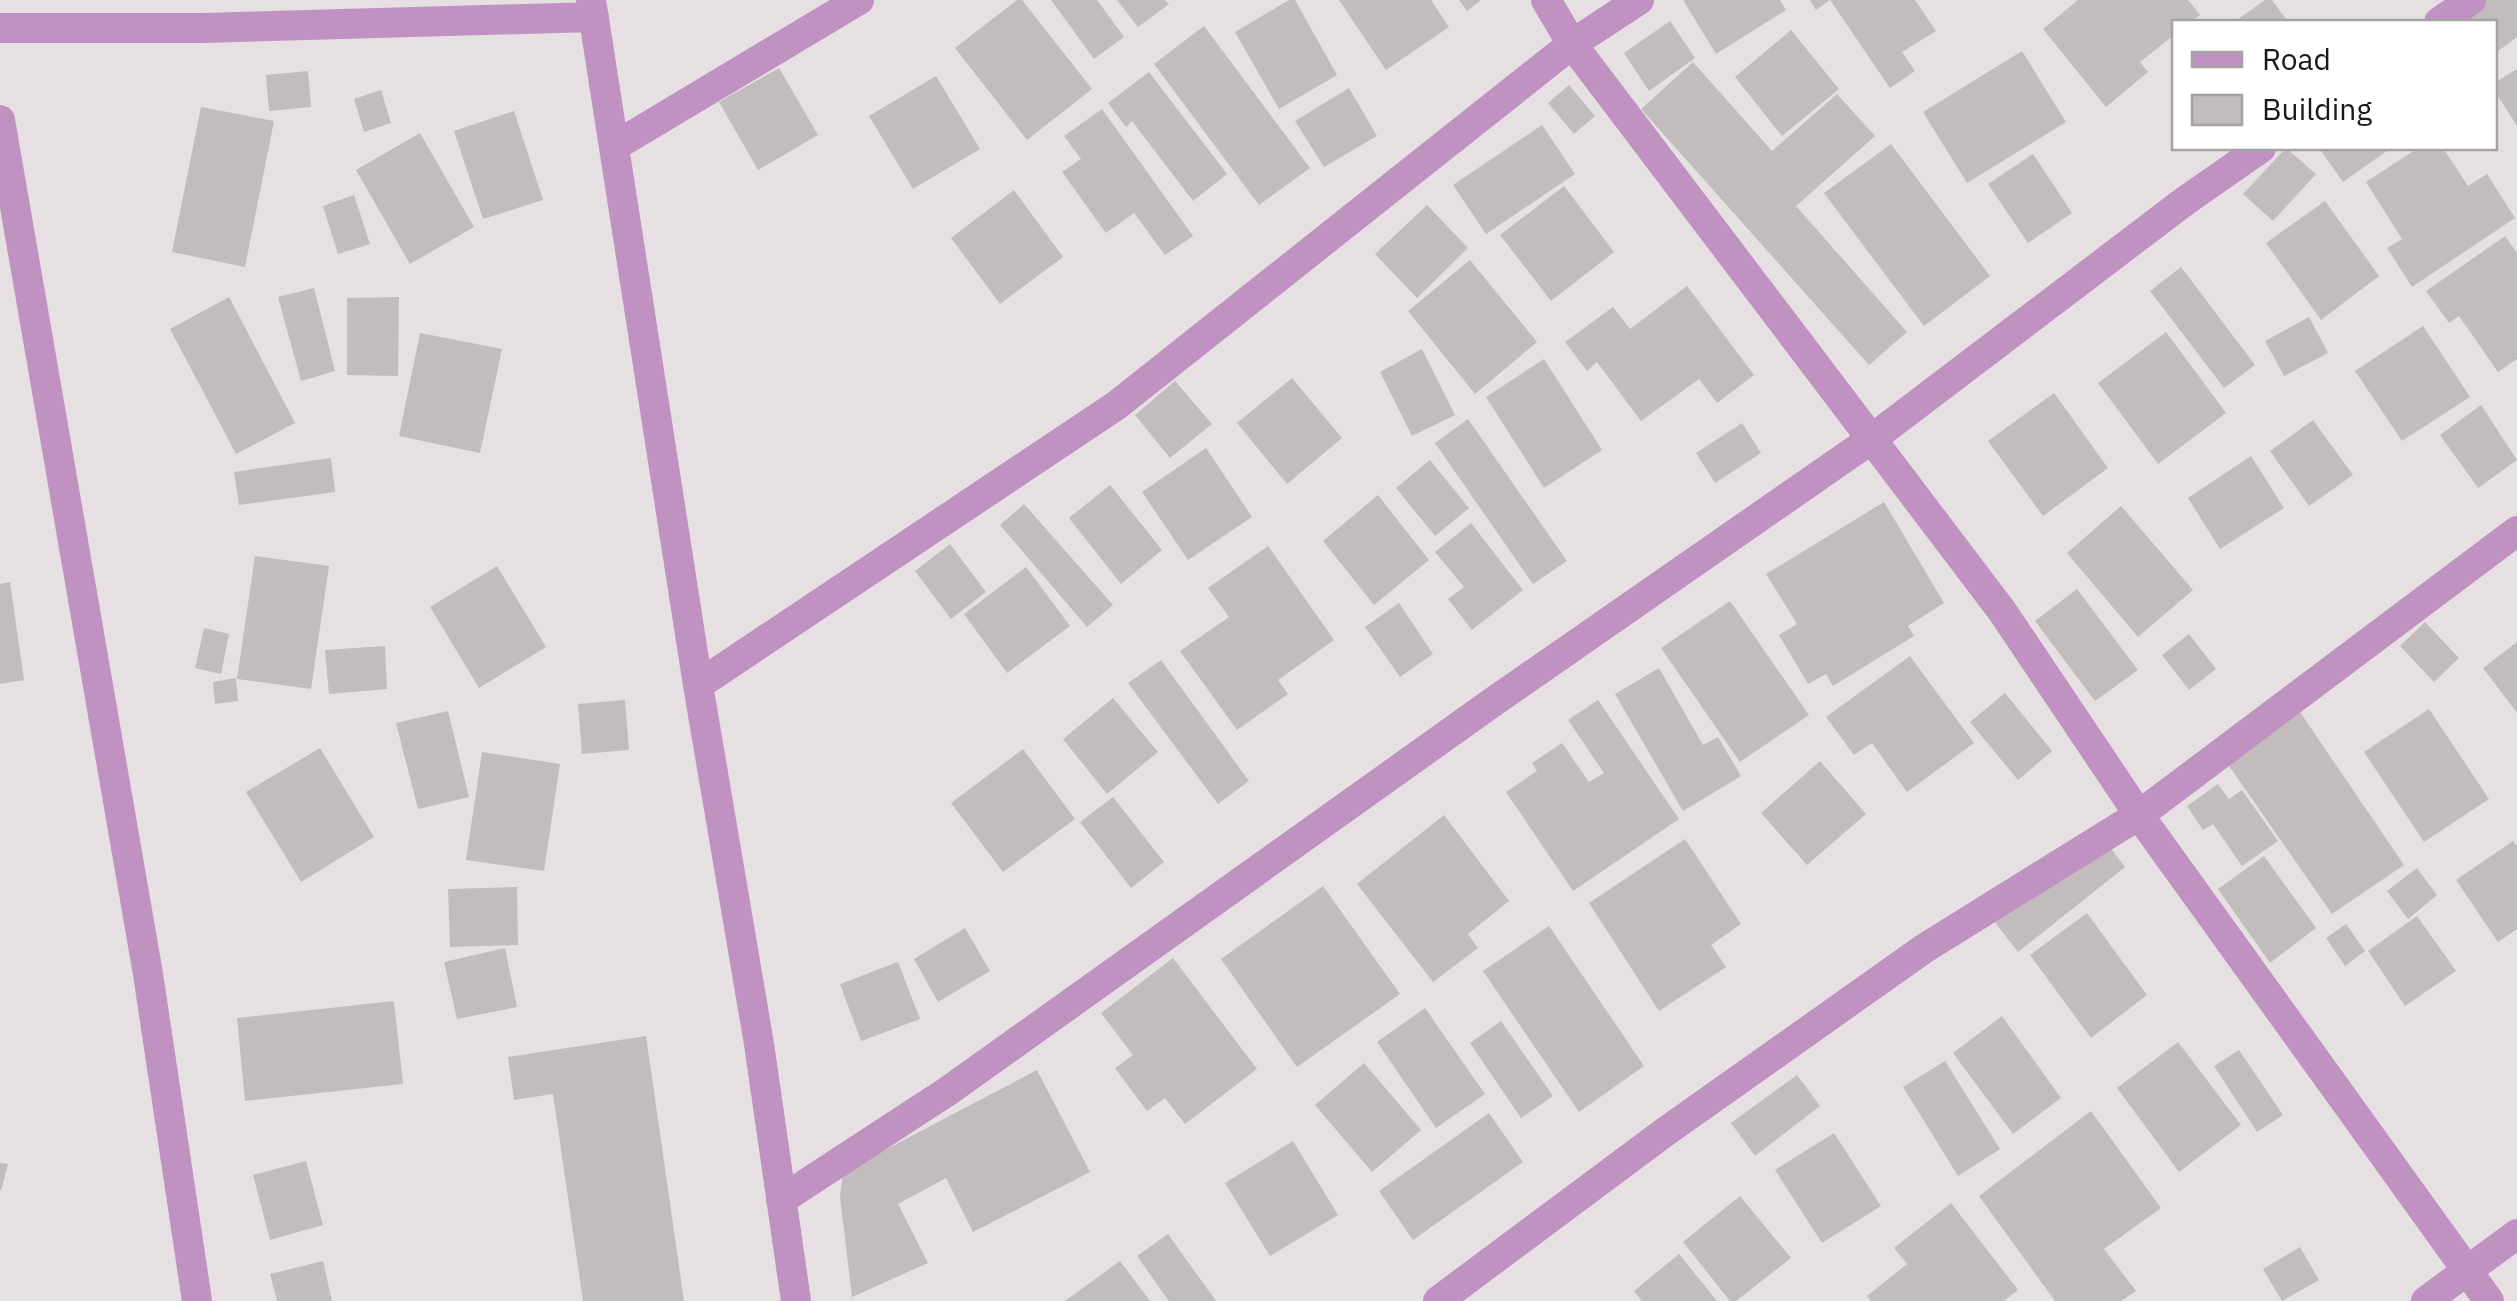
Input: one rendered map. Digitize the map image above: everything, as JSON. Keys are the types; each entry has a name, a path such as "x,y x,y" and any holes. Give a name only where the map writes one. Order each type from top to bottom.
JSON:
{"street":[{"path":"615,146 859,0"},
{"path":"1546,0 1572,44 2002,611 2139,815 2489,1301"},
{"path":"698,685 1118,405 1572,44 1639,0"},
{"path":"2442,20 2471,0"},
{"path":"0,28 203,28 593,8 698,685 759,1044 796,1301"},
{"path":"0,120 148,974 198,1301"},
{"path":"782,1200 948,1091 1493,702 1873,438 2169,212 2258,150"},
{"path":"1438,1301 1665,1132 1925,948 2139,815 2517,531"},
{"path":"2426,1301 2517,1234"}],"building":[{"path":"1022,0 1092,89 1027,140 955,48"},
{"path":"1051,0 1097,0 1124,37 1094,59"},
{"path":"1117,0 1165,0 1169,4 1138,27"},
{"path":"1295,0 1337,75 1279,109 1235,32"},
{"path":"1339,0 1431,0 1449,27 1386,70"},
{"path":"1459,0 1481,0 1467,11"},
{"path":"1683,0 1780,0 1786,10 1716,54"},
{"path":"1810,0 1830,0 1816,10"},
{"path":"1830,0 1915,0 1936,31 1902,52 1915,71 1890,88"},
{"path":"2078,0 2188,0 2200,15 2193,20 2172,20 2172,37 2140,62 2148,72 2106,107 2043,29"},
{"path":"2265,0 2272,0 2287,20 2237,20"},
{"path":"2485,0 2517,0 2517,37 2497,52 2497,20 2459,20"},
{"path":"1670,21 1695,58 1649,91 1624,53"},
{"path":"1204,26 1310,168 1259,205 1154,64"},
{"path":"1791,30 1839,89 1782,136 1735,77"},
{"path":"2022,51 2066,122 1967,183 1923,112"},
{"path":"1693,62 1772,151 1837,94 1875,136 1796,206 1907,332 1869,365 1641,109"},
{"path":"779,68 818,135 758,170 719,102"},
{"path":"2517,69 2517,126 2497,95 2497,81"},
{"path":"308,71 311,107 269,111 266,75"},
{"path":"1149,72 1227,174 1193,201 1132,121 1126,127 1108,103"},
{"path":"936,76 980,149 913,189 869,116"},
{"path":"1569,85 1595,116 1574,134 1548,103"},
{"path":"1349,88 1377,136 1324,167 1295,121"},
{"path":"381,90 391,123 364,132 354,99"},
{"path":"201,107 274,121 245,267 172,252"},
{"path":"1102,109 1193,236 1165,255 1134,213 1106,233 1062,172 1081,159 1064,136"},
{"path":"514,111 543,200 483,219 454,131"},
{"path":"1542,125 1575,174 1486,234 1453,185"},
{"path":"420,133 474,227 410,264 356,170"},
{"path":"1891,144 1990,276 1924,326 1824,193"},
{"path":"2284,150 2316,174 2273,221 2243,194"},
{"path":"2320,150 2388,150 2343,182"},
{"path":"2415,150 2444,150 2468,186 2487,174 2515,218 2412,287 2387,248 2402,239 2366,182"},
{"path":"2033,154 2072,213 2028,243 1988,184"},
{"path":"1564,186 1614,252 1551,301 1500,235"},
{"path":"1014,190 1063,257 1000,304 951,238"},
{"path":"354,195 370,244 338,254 323,206"},
{"path":"2325,201 2379,276 2321,320 2266,243"},
{"path":"1427,205 1468,248 1417,298 1375,254"},
{"path":"2505,236 2517,253 2517,359 2498,372 2459,316 2449,323 2426,291"},
{"path":"1470,260 1537,342 1475,394 1408,311"},
{"path":"2181,267 2255,365 2224,388 2150,291"},
{"path":"1687,286 1754,375 1717,403 1699,379 1641,421 1597,362 1587,371 1565,342 1613,307 1630,329"},
{"path":"314,288 335,371 301,381 278,297"},
{"path":"229,297 295,423 236,454 170,329"},
{"path":"399,297 398,376 347,375 347,298"},
{"path":"2309,317 2328,353 2284,376 2265,341"},
{"path":"2423,326 2470,397 2402,441 2355,371"},
{"path":"2166,332 2226,413 2158,464 2098,383"},
{"path":"420,333 502,349 480,453 399,436"},
{"path":"1422,349 1455,415 1412,436 1380,372"},
{"path":"1544,359 1602,450 1544,488 1486,397"},
{"path":"1292,378 1342,438 1287,484 1237,423"},
{"path":"1175,381 1212,424 1170,458 1135,415"},
{"path":"2054,393 2108,468 2043,516 1988,441"},
{"path":"2481,405 2517,460 2478,488 2440,435"},
{"path":"1468,419 1567,561 1533,584 1435,443"},
{"path":"2313,420 2353,475 2309,506 2270,451"},
{"path":"1742,423 1761,453 1715,483 1696,453"},
{"path":"1206,448 1252,517 1188,560 1142,492"},
{"path":"2251,456 2284,508 2220,549 2188,498"},
{"path":"331,458 335,492 239,505 234,472"},
{"path":"1430,460 1469,508 1435,536 1396,488"},
{"path":"1110,485 1162,550 1121,584 1069,518"},
{"path":"1378,495 1429,560 1374,605 1323,541"},
{"path":"1884,502 1944,603 1908,626 1914,636 1833,686 1826,674 1808,684 1779,635 1797,624 1766,574"},
{"path":"1024,504 1113,605 1087,627 1000,525"},
{"path":"2121,506 2193,590 2138,637 2067,553"},
{"path":"1471,523 1523,590 1472,630 1448,599 1464,587 1435,552"},
{"path":"950,544 986,592 951,619 915,571"},
{"path":"1268,546 1334,640 1278,680 1288,694 1237,730 1180,651 1229,617 1208,588"},
{"path":"255,556 329,566 311,689 237,679"},
{"path":"497,566 546,647 479,688 430,607"},
{"path":"1026,567 1070,626 1007,673 964,614"},
{"path":"10,582 24,680 0,684 0,584"},
{"path":"2077,589 2138,670 2095,701 2035,621"},
{"path":"1730,601 1809,715 1740,762 1661,648"},
{"path":"1399,603 1433,654 1400,677 1365,627"},
{"path":"2425,622 2459,658 2434,682 2400,646"},
{"path":"204,628 229,634 221,674 195,668"},
{"path":"2189,634 2216,669 2189,690 2162,655"},
{"path":"2517,642 2517,713 2483,668"},
{"path":"385,646 387,689 329,694 325,650"},
{"path":"1910,656 1974,743 1907,792 1872,743 1854,755 1826,717"},
{"path":"1161,660 1249,781 1218,804 1128,683"},
{"path":"1659,668 1703,745 1718,737 1741,776 1683,811 1615,694"},
{"path":"236,678 238,701 215,704 213,682"},
{"path":"2005,693 2052,751 2018,780 1970,722"},
{"path":"1113,698 1158,752 1107,794 1063,739"},
{"path":"625,700 629,750 582,754 578,704"},
{"path":"1598,700 1679,819 1573,891 1506,792 1537,771 1532,763 1562,743 1589,782 1604,773 1568,720"},
{"path":"2429,709 2489,799 2424,842 2364,752"},
{"path":"448,711 469,797 418,809 396,723"},
{"path":"2300,712 2404,865 2332,914 2227,763"},
{"path":"320,748 374,837 301,882 246,792"},
{"path":"1023,749 1075,819 1003,872 951,803"},
{"path":"482,752 560,764 544,871 466,860"},
{"path":"1820,761 1866,814 1807,865 1761,813"},
{"path":"2218,784 2229,799 2242,790 2278,841 2242,866 2213,824 2203,830 2187,806"},
{"path":"1113,797 1164,862 1131,888 1080,822"},
{"path":"1444,815 1509,901 1468,934 1478,948 1433,982 1357,884"},
{"path":"2099,833 2125,867 2018,952 1991,917"},
{"path":"1685,839 1741,924 1711,945 1726,967 1659,1011 1589,903"},
{"path":"2513,841 2517,846 2517,929 2498,942 2456,880"},
{"path":"2264,856 2316,928 2270,963 2218,889"},
{"path":"2417,868 2437,895 2408,919 2387,891"},
{"path":"1323,886 1400,994 1297,1067 1221,959"},
{"path":"517,887 518,945 450,947 448,889"},
{"path":"2087,913 2147,995 2091,1038 2030,955"},
{"path":"2417,916 2456,971 2405,1006 2368,951"},
{"path":"2346,924 2365,951 2345,966 2326,938"},
{"path":"1549,926 1644,1066 1579,1112 1483,971"},
{"path":"965,928 990,971 938,1002 914,959"},
{"path":"505,948 517,1007 457,1019 444,962"},
{"path":"1173,958 1257,1069 1185,1124 1165,1098 1147,1111 1115,1068 1133,1055 1101,1013"},
{"path":"898,962 920,1019 861,1041 840,984"},
{"path":"394,1001 403,1084 245,1101 237,1018"},
{"path":"1425,1008 1485,1094 1436,1128 1377,1042"},
{"path":"2002,1016 2061,1098 2013,1134 1953,1053"},
{"path":"1501,1021 1553,1096 1521,1118 1470,1043"},
{"path":"646,1036 684,1301 583,1301 553,1094 514,1100 508,1057"},
{"path":"2178,1042 2241,1125 2179,1172 2117,1088"},
{"path":"2239,1050 2283,1115 2257,1132 2214,1066"},
{"path":"1945,1061 2000,1149 1958,1176 1903,1087"},
{"path":"1364,1063 1421,1130 1372,1172 1315,1105"},
{"path":"1037,1070 1090,1172 973,1232 946,1178 898,1204 928,1263 852,1297 840,1197 843,1172"},
{"path":"1797,1075 1820,1106 1755,1156 1731,1123"},
{"path":"2091,1111 2161,1208 2104,1249 2136,1291 2121,1301 2055,1301 1979,1196"},
{"path":"1489,1113 1523,1162 1413,1240 1379,1191"},
{"path":"1834,1133 1881,1206 1822,1243 1775,1170"},
{"path":"1293,1141 1338,1215 1270,1256 1225,1183"},
{"path":"306,1161 323,1225 270,1240 253,1175"},
{"path":"0,1163 8,1164 1,1191 0,1190"},
{"path":"1740,1196 1791,1258 1736,1301 1730,1301 1683,1242"},
{"path":"1951,1203 2018,1290 2004,1301 1871,1301 1867,1296 1907,1264 1894,1248"},
{"path":"1168,1234 1216,1301 1169,1301 1137,1256"},
{"path":"2300,1247 2319,1280 2282,1301 2263,1269"},
{"path":"1679,1254 1717,1301 1642,1301 1634,1291"},
{"path":"323,1261 332,1301 277,1301 270,1274"},
{"path":"1120,1261 1150,1301 1065,1301"}]}
